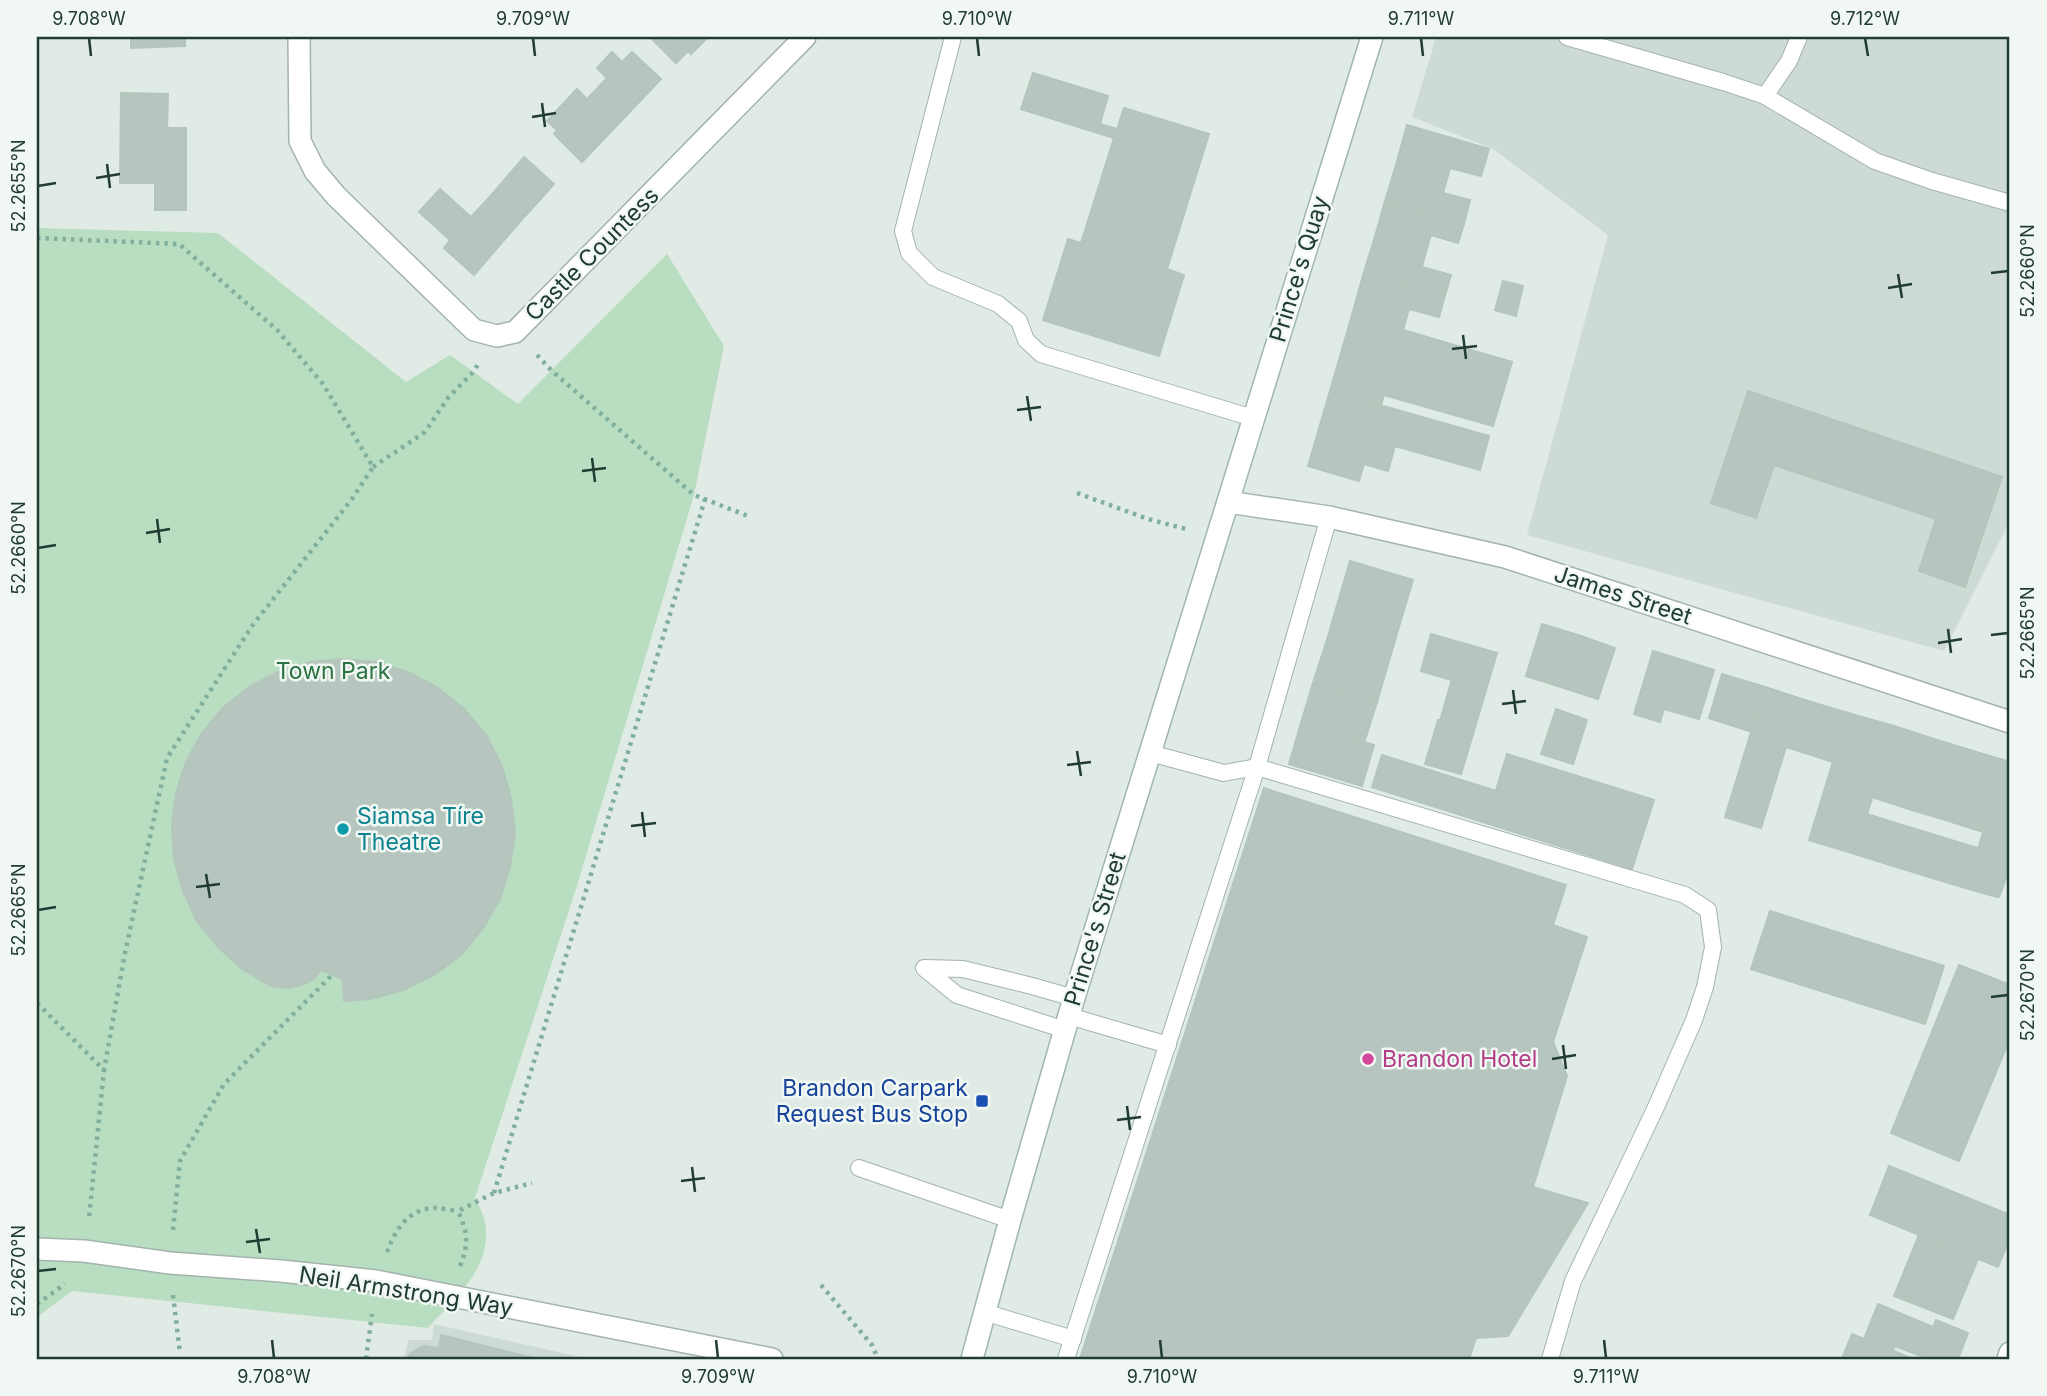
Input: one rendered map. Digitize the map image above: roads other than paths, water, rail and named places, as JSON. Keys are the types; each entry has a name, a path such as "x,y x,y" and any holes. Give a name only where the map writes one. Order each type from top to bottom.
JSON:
{"street":[{"name":"Castle Countess","path":"299,37 300,141 314,171 336,196 474,330 506,334 805,37"},
{"name":"Prince's Quay","path":"1228,502 1372,37"},
{"name":"James Street","path":"1228,502 1329,517 1505,556 2010,722"},
{"name":"Prince's Street","path":"972,1359 1069,1014 1228,502"},
{"name":"Neil Armstrong Way","path":"37,1249 83,1251 170,1263 363,1280 442,1293 772,1359"},
{"path":"2008,1359 2010,1353"}],"lane":[{"path":"953,37 903,231 909,253 933,277 998,304 1018,321 1026,340 1041,354 1253,418"},
{"path":"1567,37 1765,96 1875,161 1932,181 2010,203"},
{"path":"1765,96 1789,61 1800,37"},
{"path":"1066,1359 1257,766 1329,517"},
{"path":"1150,753 1224,773 1257,766 1685,895 1708,909 1713,947 1705,987 1694,1020 1657,1107 1573,1281 1550,1359"},
{"path":"1069,1014 1032,986 963,969 924,968 957,995 1069,1014 1168,1045"},
{"path":"859,1168 1010,1220"},
{"path":"984,1312 1073,1339"}],"place":[{"name":"Siamsa Tíre Theatre","path":"343,829"},
{"name":"Brandon Hotel","path":"1368,1059"},
{"name":"Brandon Carpark Request Bus Stop","path":"982,1101"}],"park label":[{"name":"Town Park","path":"333,671"}]}
